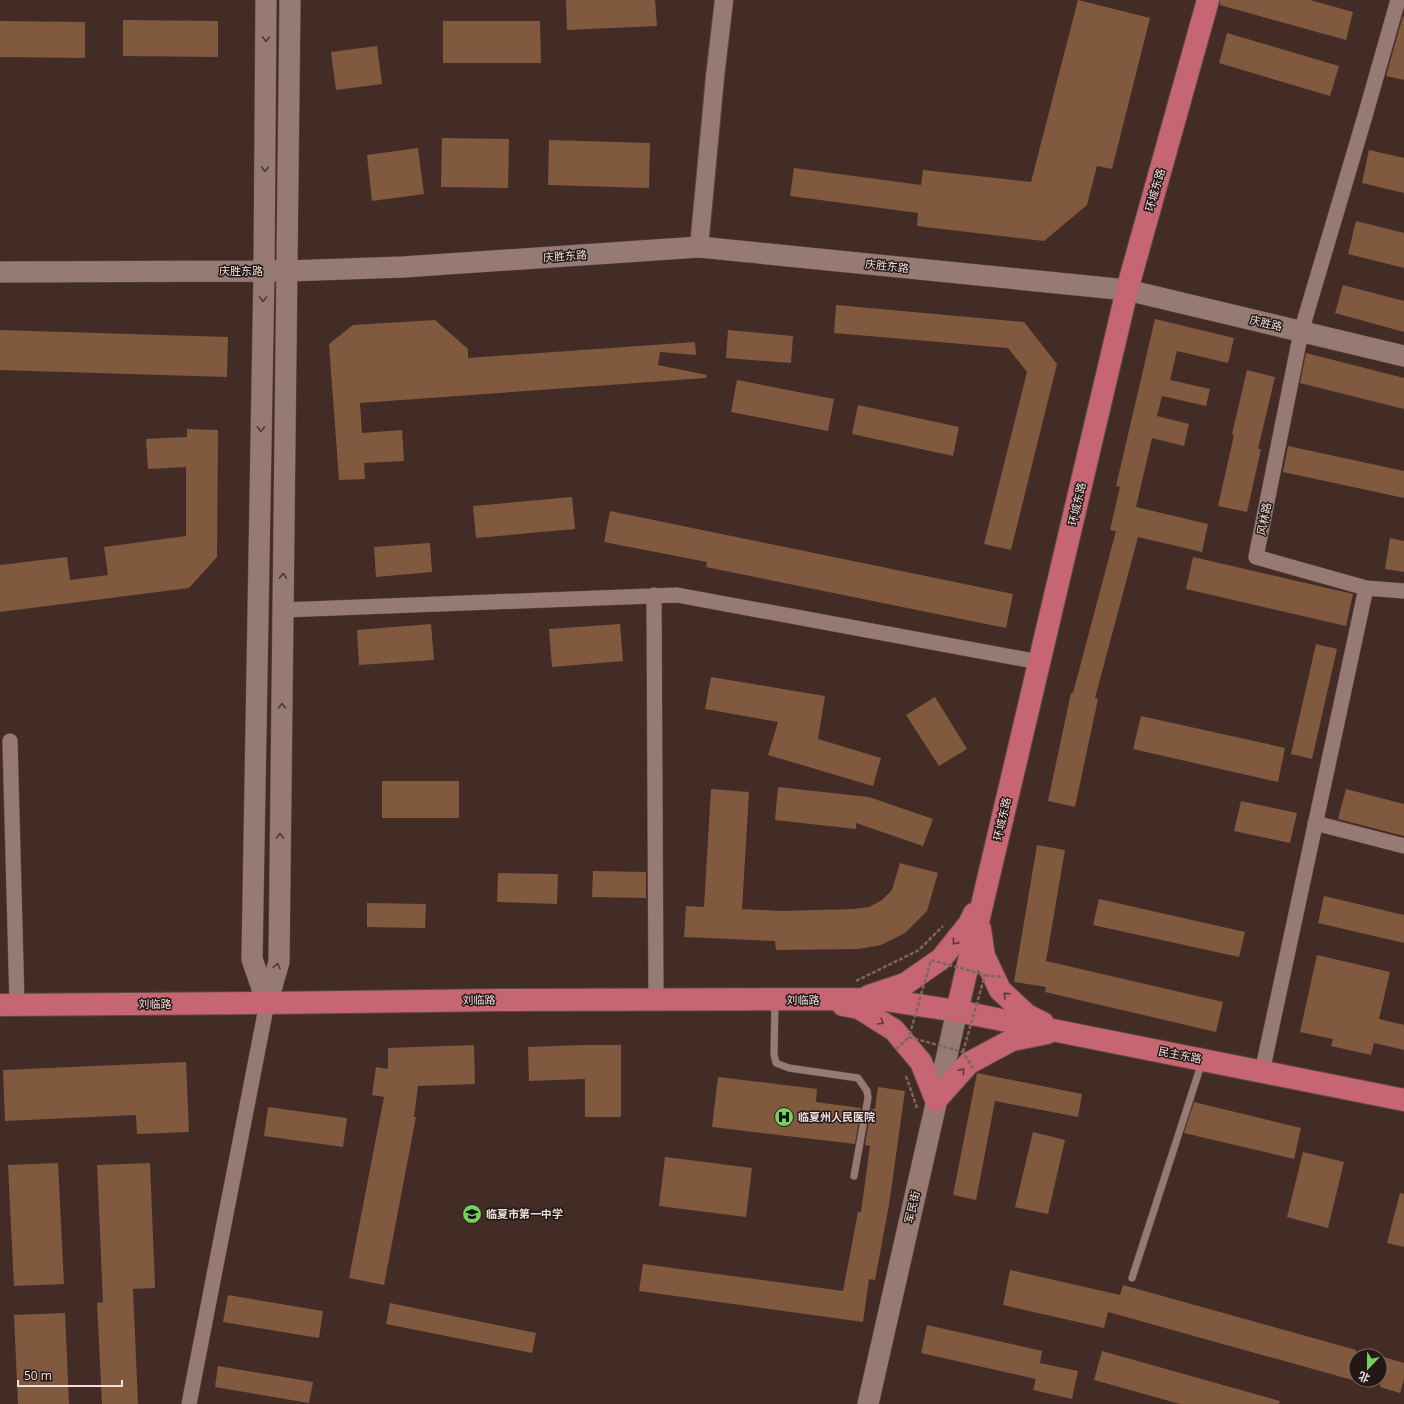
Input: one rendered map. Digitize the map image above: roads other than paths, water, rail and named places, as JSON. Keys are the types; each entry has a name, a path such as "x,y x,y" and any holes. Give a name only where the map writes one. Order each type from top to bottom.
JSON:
{"main road":[{"path":"266,0 264,271 252,959 267,1003"},
{"path":"267,1003 279,962 290,0"},
{"name":"环城东路","path":"957,1010 1127,290 1208,0"},
{"name":"庆胜东路","path":"0,272 287,271 403,266 699,247 1127,290"},
{"name":"庆胜路","path":"1127,290 1404,356"},
{"path":"818,1000 863,998 870,996 905,984 942,959 969,924 987,884"},
{"path":"987,884 979,920 984,956 1000,990 1027,1016 1060,1031"},
{"name":"刘临路","path":"8,1004 501,1000 879,1000 957,1010"},
{"path":"818,1000 859,1008 894,1030 921,1062 927,1104"},
{"name":"民主东路","path":"957,1010 1404,1100"},
{"name":"军民街","path":"868,1404 927,1104 957,1010"},
{"path":"927,1104 969,1063 1012,1040 1060,1031"}],"street":[{"path":"699,247 715,77 724,0"},
{"path":"1301,332 1366,116 1398,0"},
{"name":"风林路","path":"1301,332 1256,557 1366,588 1404,591"},
{"path":"1262,1072 1366,588"},
{"path":"283,610 677,595 1039,662"},
{"path":"654,596 656,1000"},
{"path":"8,1004 10,740"},
{"path":"1315,823 1404,846"},
{"path":"189,1404 267,1003"}],"lane":[{"path":"775,1000 774,1054 776,1063 789,1068 858,1078 867,1091 868,1098 854,1176"},
{"path":"1132,1278 1202,1065"}],"place":[{"name":"临夏州人民医院","path":"784,1117"},
{"name":"临夏市第一中学","path":"472,1214"}]}
